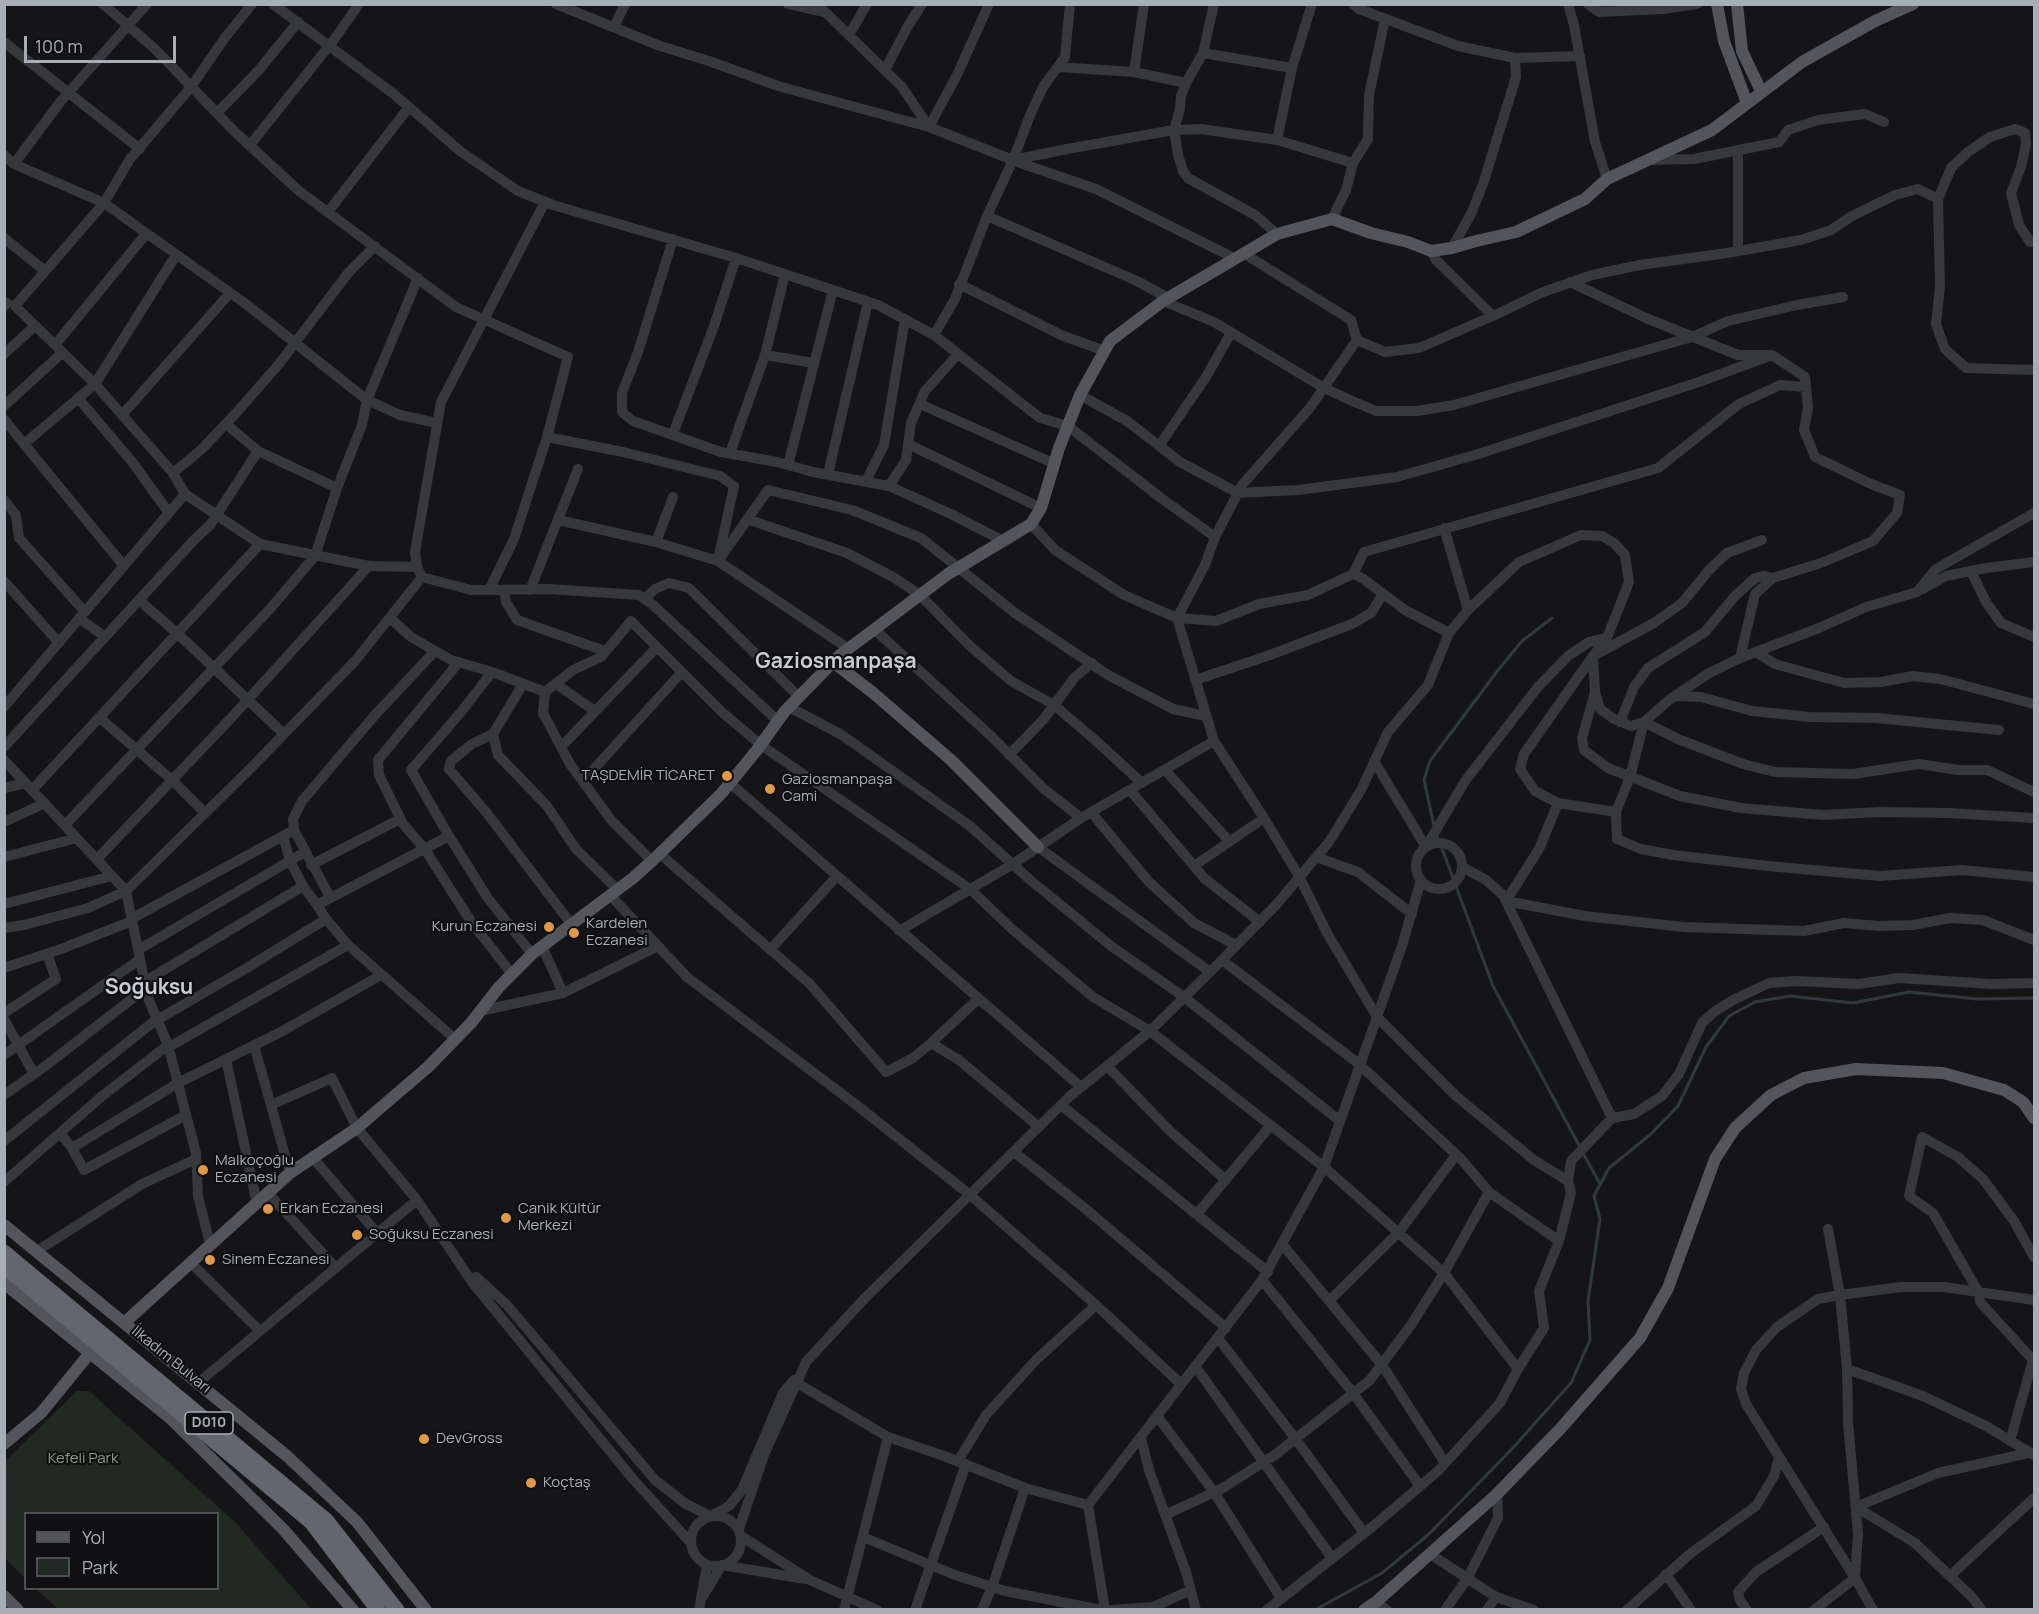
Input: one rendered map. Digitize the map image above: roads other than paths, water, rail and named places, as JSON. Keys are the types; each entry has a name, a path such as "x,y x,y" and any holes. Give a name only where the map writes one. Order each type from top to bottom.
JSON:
{"highway":[{"name":"İlkadım Bulvarı","path":"4,1252 326,1520 397,1610"},
{"name":"D010","path":"4,1266 311,1522 378,1610"}],"main road":[{"path":"1717,4 1724,41 1747,103"},
{"path":"1737,4 1742,51 1761,91"},
{"path":"124,1323 290,1173 357,1128 428,1067 532,954 614,893 656,857 721,794 789,707 833,663 920,595 960,567 1031,524 1041,508 1054,464 1080,395 1110,342 1166,299 1277,234 1332,219 1431,251 1516,232 1585,199 1607,179 1712,130 1802,62 1875,21 1913,4"},
{"path":"833,663 872,692 951,760 1038,847"},
{"path":"1364,1610 1376,1602 1497,1494 1561,1428 1640,1338 1668,1288 1715,1159 1735,1128 1771,1095 1804,1078 1856,1069 1943,1073 2004,1090 2023,1102 2034,1118"},
{"name":"İlkadım Bulvarı","path":"4,1225 287,1456 357,1522 426,1610"},
{"path":"4,1282 170,1418 283,1529 353,1610"},
{"path":"6,1440 41,1413 90,1353"},
{"path":"4,1596 18,1610"}],"street":[{"path":"103,4 155,49 217,113 299,191 456,307 568,357 547,437 514,539 489,590"},
{"path":"15,164 69,91 147,4"},
{"path":"252,4 224,39 191,87 130,159 104,203 45,271 8,304 35,326 94,384 173,473 185,494 260,544 369,566 419,572 471,590 639,595 778,721"},
{"path":"273,4 330,45 460,151 518,191 545,202 785,274 868,302 905,320 934,335 1040,418 1068,426 1215,537"},
{"path":"250,145 330,45 359,4"},
{"path":"556,4 660,46 778,86 929,127 1096,189 1239,256 1351,320 1357,340"},
{"path":"614,27 625,4"},
{"path":"788,4 820,8 902,87 929,127"},
{"path":"849,35 867,4"},
{"path":"885,70 922,4"},
{"path":"929,127 957,75 989,4"},
{"path":"934,335 955,299 987,216 1043,87 1065,57 1070,4"},
{"path":"1134,72 1144,4"},
{"path":"1214,4 1203,53 1181,96 1174,130 1182,171 1188,178 1256,215 1277,234"},
{"path":"1278,140 1293,68 1312,4"},
{"path":"1353,4 1359,9 1458,46 1515,58 1580,56"},
{"path":"1568,4 1595,142 1607,179"},
{"path":"1588,4 1599,12 1663,9 1697,4"},
{"path":"1332,219 1346,190 1353,163 1368,139 1369,96 1385,19"},
{"path":"217,113 259,70 298,22"},
{"path":"4,42 140,149"},
{"path":"1203,53 1293,68"},
{"path":"1452,248 1472,212 1484,181 1516,77 1515,58"},
{"path":"1058,67 1134,72 1186,83"},
{"path":"328,212 363,170 409,108"},
{"path":"1651,160 1694,159 1779,142 1788,130 1818,120 1865,114 1884,122"},
{"path":"1013,160 1067,148 1174,130 1201,129 1278,140 1353,163"},
{"path":"2033,244 2019,225 2011,193 2021,167 2026,144 2025,133 2015,129 1990,137 1968,152 1951,168 1938,200 1940,287 1936,324 1946,349 1966,368 2034,370"},
{"path":"1738,150 1738,251"},
{"path":"4,155 15,164 104,203 230,293 367,400 400,415 437,423"},
{"path":"1357,340 1385,352 1419,348 1543,292 1592,275 1640,265 1801,240 1831,230 1852,216 1895,195 1918,189 1938,200"},
{"path":"4,928 88,908 126,891 355,661 390,618 419,572 415,552 441,402 545,202"},
{"path":"987,216 1137,281 1166,299 1214,322 1324,388 1376,411 1417,411 1454,405 1692,337 1728,321 1843,297"},
{"path":"4,406 58,349 146,234"},
{"path":"4,238 45,271"},
{"path":"673,239 638,352 622,393 622,412 633,421 730,453 889,486 1003,541"},
{"path":"173,473 202,449 226,424 279,364 349,272 375,246"},
{"path":"1431,251 1436,260 1493,316"},
{"path":"24,444 94,384 176,255"},
{"path":"673,434 714,326 736,258"},
{"path":"730,453 765,355 785,274"},
{"path":"65,825 269,610 315,556 337,488 363,425 367,400 418,278"},
{"path":"1570,282 1692,337 1738,355 1772,356 1805,377 1808,408 1804,430 1815,457 1900,495 1897,513 1873,541 1821,563 1773,578 1755,594 1740,658"},
{"path":"959,284 1061,334 1105,351"},
{"path":"788,465 833,290"},
{"path":"122,415 230,293"},
{"path":"828,474 868,302"},
{"path":"866,481 884,445 905,320"},
{"path":"4,354 35,326"},
{"path":"1159,446 1206,377 1231,333"},
{"path":"1357,340 1310,409 1242,485 1215,537 1205,565 1177,618 1214,741 1300,878 1327,933 1377,1017 1456,1096 1534,1160 1568,1181"},
{"path":"889,486 906,460 911,423 926,392 958,354"},
{"path":"765,355 814,363"},
{"path":"1080,395 1127,421 1180,462 1238,493 1298,490 1397,477 1485,452 1772,356"},
{"path":"1031,524 1055,550 1124,595 1177,618 1216,621 1259,604 1308,595 1353,574 1364,552 1658,468 1739,404 1780,385 1806,387"},
{"path":"78,398 133,462 169,513"},
{"path":"920,404 1054,464"},
{"path":"4,419 124,566"},
{"path":"226,424 258,451 337,488"},
{"path":"547,437 582,446 623,452 720,476 734,486 718,561"},
{"path":"908,444 1041,508"},
{"path":"4,747 218,515 258,451"},
{"path":"530,590 578,469"},
{"path":"718,561 768,490 852,510 921,538 1015,613 1108,675 1173,709 1206,716"},
{"path":"4,707 185,494"},
{"path":"656,542 673,497"},
{"path":"4,500 16,515 19,538 82,615 105,637"},
{"path":"1917,592 1936,569 2034,513"},
{"path":"747,519 847,553 893,577 920,595 970,646 1011,681 1054,705 1142,783"},
{"path":"558,520 656,542 718,561 849,649"},
{"path":"1444,528 1468,610"},
{"path":"701,1604 722,1565 735,1558 739,1551 740,1533 764,1455 806,1362 866,1298 1061,1105 1150,1031 1260,922 1300,878 1329,842 1361,790 1388,732 1428,685 1449,633 1468,610 1519,562 1581,535 1602,536 1614,543 1625,555 1629,582 1607,638 1524,754 1520,769 1535,791 1558,803 1616,812"},
{"path":"1593,656 1653,623 1682,603 1710,569 1727,553 1762,540"},
{"path":"4,788 29,787 99,718 260,544"},
{"path":"1593,656 1595,692 1600,709 1631,726 1644,722 1675,696 1709,673 1740,658 1819,628 1866,607 1917,592 1946,576 2034,562"},
{"path":"97,859 248,699 369,566"},
{"path":"1971,571 1986,602 2001,622 2034,637"},
{"path":"1353,574 1362,578 1405,610 1449,633"},
{"path":"1620,722 1634,687 1648,668 1705,632 1735,596 1755,578 1763,576 1773,578"},
{"path":"4,581 59,643"},
{"path":"645,599 655,589 669,583 689,588 799,697"},
{"path":"504,590 506,602 517,620 605,651"},
{"path":"1195,680 1352,624 1371,613 1383,594"},
{"path":"139,600 284,734"},
{"path":"390,618 411,636 435,651 459,662 545,692"},
{"path":"978,999 913,1058 886,1072 810,984 612,821 570,764 543,713 545,692 573,670 600,657 631,621 723,713 761,744 970,889 1012,929 1093,997 1150,1031 1324,1167 1444,1273 1518,1369"},
{"path":"875,630 1044,789 1086,815 1156,889 1194,923 1236,945"},
{"path":"1426,848 1440,843 1453,848 1458,853 1462,867 1458,880 1446,888 1432,888 1421,880 1418,873 1418,859 1465,782 1539,687 1568,656 1589,642 1607,638"},
{"path":"561,747 657,647"},
{"path":"330,897 311,866 294,830 293,819 302,801 375,715 435,651"},
{"path":"1756,652 1775,664 1844,683 1881,682 1913,676 1940,679 2034,704"},
{"path":"459,662 378,760 380,775 400,819 424,848 472,923 512,974"},
{"path":"1009,755 1043,720 1076,677 1092,663"},
{"path":"492,672 411,770 488,897 532,954"},
{"path":"583,781 682,672"},
{"path":"523,684 493,734 471,744 451,761 449,769 486,812 572,925"},
{"path":"556,684 595,711"},
{"path":"1595,692 1582,738 1584,750 1608,768 1680,796 1741,808 1824,815 1880,812 2034,818"},
{"path":"1675,696 1701,697 1752,711 1787,715 1876,718 2000,730"},
{"path":"789,707 842,735 970,826 1111,946 1184,997 1340,1121"},
{"path":"99,718 172,780 205,813"},
{"path":"1644,722 1630,777 1616,812 1617,839 1641,849 1768,866 1880,876 1962,870 2034,877"},
{"path":"1644,722 1697,747 1743,764 1775,772 1853,774 1919,764 1958,770 1987,770 2034,792"},
{"path":"493,734 498,755 547,806 576,849 687,977 970,1195 1096,1305 1180,1384"},
{"path":"899,931 1013,864 1086,815 1214,741"},
{"path":"4,760 126,891 145,985 168,1046 186,1115 196,1159 198,1196 210,1244"},
{"path":"1374,761 1426,848"},
{"path":"1165,770 1229,841"},
{"path":"730,783 1081,1087"},
{"path":"1130,790 1204,878 1260,922"},
{"path":"4,822 45,803"},
{"path":"1506,901 1539,849 1558,803"},
{"path":"1194,866 1264,818"},
{"path":"311,866 400,819"},
{"path":"4,968 47,954 132,920 294,830"},
{"path":"283,836 290,861 303,886 348,945 455,1039"},
{"path":"317,905 449,836"},
{"path":"4,857 77,838"},
{"path":"1038,847 1210,972"},
{"path":"4,1055 139,955 305,852"},
{"path":"1316,857 1358,872 1412,914"},
{"path":"1462,867 1486,880 1503,895 1612,1118"},
{"path":"4,904 112,876"},
{"path":"770,950 837,876"},
{"path":"863,1537 992,1587 1103,1610 1088,1505 1265,1276 1324,1167 1412,914 1421,880"},
{"path":"4,1095 34,1074 145,985 303,886"},
{"path":"1506,901 1585,916 1673,926 1804,931 1844,923 1879,926 1913,925 1950,918 1983,920 2032,939"},
{"path":"4,1141 157,1019 326,919"},
{"path":"4,1182 101,1097 168,1046 348,945"},
{"path":"542,946 563,993"},
{"path":"480,1011 563,993 658,946"},
{"path":"4,1012 56,979 47,954"},
{"path":"1222,960 1359,1064 1456,1155 1489,1192 1559,1242"},
{"path":"72,1148 178,1083 254,1045 381,975"},
{"path":"1267,1610 1281,1604 1299,1584 1420,1486 1445,1463 1500,1403 1544,1328 1539,1291 1559,1242 1571,1193 1568,1181 1571,1161 1612,1118 1634,1114 1662,1096 1679,1074 1702,1023 1714,1012 1733,999 1769,983 1796,981 1859,984 1899,978 1991,984 2034,983"},
{"path":"4,1019 34,1074"},
{"path":"931,1043 959,1060 1039,1127"},
{"path":"254,1045 290,1173"},
{"path":"226,1059 257,1204"},
{"path":"1107,1066 1170,1131 1226,1180"},
{"path":"271,1105 332,1078 357,1128 417,1200 456,1259 632,1478 690,1542 695,1556 707,1565 722,1565 810,1580"},
{"path":"1061,1105 1197,1214 1265,1276 1420,1486"},
{"path":"60,1133 72,1148 84,1170 186,1115"},
{"path":"1197,1214 1271,1125"},
{"path":"2010,1441 2034,1360 1980,1302 1979,1293 1933,1214 1909,1196 1922,1137 1958,1157 1983,1179 2014,1221 2034,1257"},
{"path":"1014,1152 1087,1210 1226,1328"},
{"path":"1329,1301 1399,1232 1456,1155"},
{"path":"313,1158 377,1233"},
{"path":"37,1251 142,1184 196,1159"},
{"path":"1165,1515 1214,1492 1264,1462 1370,1380 1412,1325 1489,1192"},
{"path":"268,1193 336,1268"},
{"path":"198,1383 417,1200"},
{"path":"1815,1610 1855,1578 1858,1534 1840,1295 1828,1229"},
{"path":"1282,1244 1382,1365 1445,1463"},
{"path":"456,1259 507,1305 655,1480 686,1504 711,1516 726,1517 740,1533 810,1580 876,1610"},
{"path":"190,1262 260,1331"},
{"path":"1873,1610 1824,1527 1746,1404 1741,1389 1744,1373 1756,1350 1778,1327 1818,1299 1901,1287 1944,1287 2034,1300"},
{"path":"915,1610 962,1463 986,1414 1036,1360 1096,1305"},
{"path":"1218,1338 1296,1438 1364,1533"},
{"path":"1194,1366 1332,1558"},
{"path":"690,1542 695,1525 702,1519 729,1506 742,1490 783,1393 803,1368"},
{"path":"1846,1369 1923,1396 1986,1426 2032,1454"},
{"path":"797,1383 888,1437 1025,1488 1088,1505"},
{"path":"1157,1416 1214,1492 1281,1604"},
{"path":"844,1610 888,1437"},
{"path":"1140,1438 1196,1610"},
{"path":"1856,1507 1892,1490 1938,1473 2032,1454"},
{"path":"1627,1610 1691,1553 1756,1506 1774,1476 1779,1458"},
{"path":"982,1610 1025,1488"},
{"path":"1445,1610 1467,1579 1498,1518 1497,1494"},
{"path":"1950,1576 2034,1498"},
{"path":"1856,1507 1916,1543 1982,1610"},
{"path":"1747,1610 1738,1592 1756,1572 1824,1527"},
{"path":"1430,1554 1496,1597 1534,1610"},
{"path":"701,1604 707,1565"},
{"path":"1666,1575 1691,1610"},
{"path":"1112,1610 1153,1607 1191,1590"},
{"path":"1487,1610 1496,1597"},
{"path":"1376,1602 1387,1610"}],"waterway":[{"path":"1434,826 1424,780 1430,761 1522,641 1552,618"},
{"path":"1437,835 1493,986 1580,1147"},
{"path":"1315,1610 1382,1573 1428,1535 1511,1450 1571,1383 1590,1340 1588,1301 1600,1219 1594,1196 1609,1168 1651,1134 1678,1106 1706,1047 1729,1016 1755,1002 1790,996 1853,1003 1909,992 1977,999 2034,998"},
{"path":"1583,1153 1600,1184"}],"place":[{"name":"TAŞDEMİR TİCARET","path":"727,776"},
{"name":"Gaziosmanpaşa Cami","path":"770,789"},
{"name":"Kurun Eczanesi","path":"549,927"},
{"name":"Kardelen Eczanesi","path":"574,933"},
{"name":"Malkoçoğlu Eczanesi","path":"203,1170"},
{"name":"Erkan Eczanesi","path":"268,1209"},
{"name":"Canik Kültür Merkezi","path":"506,1218"},
{"name":"Soğuksu Eczanesi","path":"357,1235"},
{"name":"Sinem Eczanesi","path":"210,1260"},
{"name":"DevGross","path":"424,1439"},
{"name":"Koçtaş","path":"531,1483"}],"district":[{"name":"Gaziosmanpaşa","path":"836,662"},
{"name":"Soğuksu","path":"149,988"}],"park label":[{"name":"Kefeli Park","path":"83,1459"}]}
